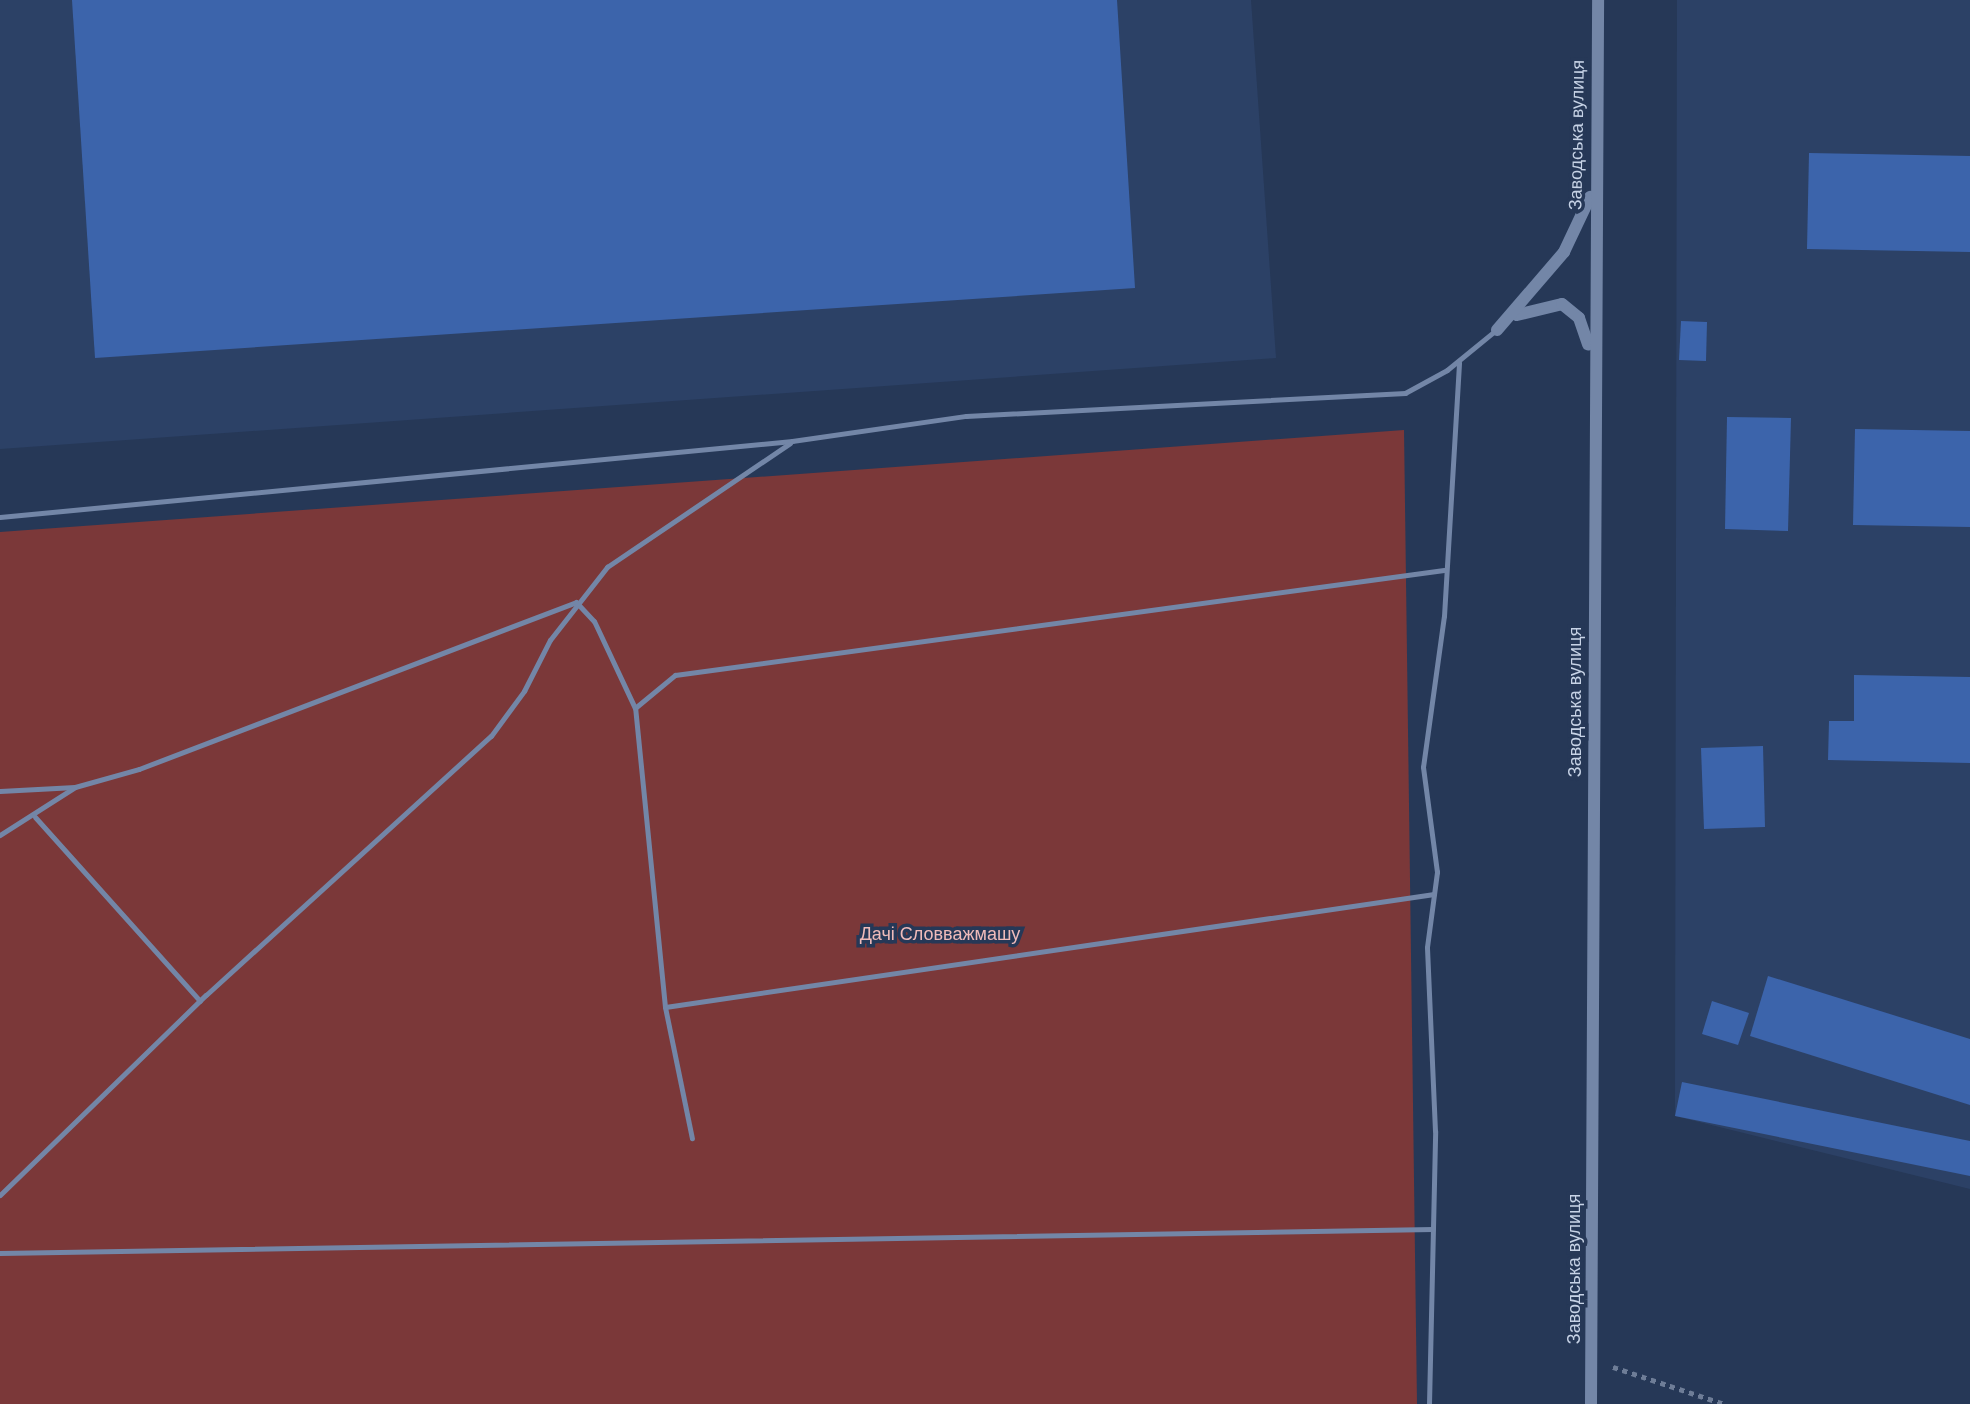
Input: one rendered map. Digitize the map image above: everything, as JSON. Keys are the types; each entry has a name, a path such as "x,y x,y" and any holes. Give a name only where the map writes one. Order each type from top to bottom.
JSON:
{"street":[{"name":"Заводська вулиця","path":"1591,1404 1593,174 1598,0"},
{"path":"1497,330 1564,252 1583,216 1593,174"},
{"path":"1497,330 1535,306 1562,304 1584,329 1593,378"}],"lane":[{"path":"0,517 792,441 966,416 1405,393 1459,362 1497,330"},
{"path":"1429,1404 1433,1229 1427,947 1437,872 1423,766 1444,570 1459,362"},
{"path":"0,1194 200,1001 491,736 576,602 607,568 792,441"},
{"path":"635,708 675,675 1444,570"},
{"path":"576,602 594,621 635,708 665,1007 692,1139"},
{"path":"0,791 75,787 139,769 576,602"},
{"path":"0,835 35,817 75,787"},
{"path":"35,817 200,1001"},
{"path":"665,1007 1434,894"},
{"path":"0,1253 1433,1229"}],"path":[{"path":"1591,1358 1724,1404"}],"shaded area":[{"path":"0,0 1251,0 1276,358 0,449"},
{"path":"1677,0 1970,0 1970,1189 1675,1116"}],"green space":[{"name":"Дачі Словважмашу","path":"1404,430 1417,1404 0,1404 0,532"}],"building":[{"path":"72,0 1117,0 1135,288 95,358"},
{"path":"1809,153 1970,156 1970,252 1807,249"},
{"path":"1681,321 1707,322 1706,361 1679,360"},
{"path":"1727,417 1791,418 1788,531 1725,529"},
{"path":"1855,429 1970,431 1970,527 1853,525"},
{"path":"1854,675 1970,677 1970,763 1828,760 1829,721 1854,721"},
{"path":"1763,746 1765,827 1704,829 1701,748"},
{"path":"1768,976 1970,1039 1970,1105 1750,1036"},
{"path":"1712,1001 1749,1013 1738,1045 1702,1034"},
{"path":"1682,1082 1970,1141 1970,1176 1675,1116"}]}
